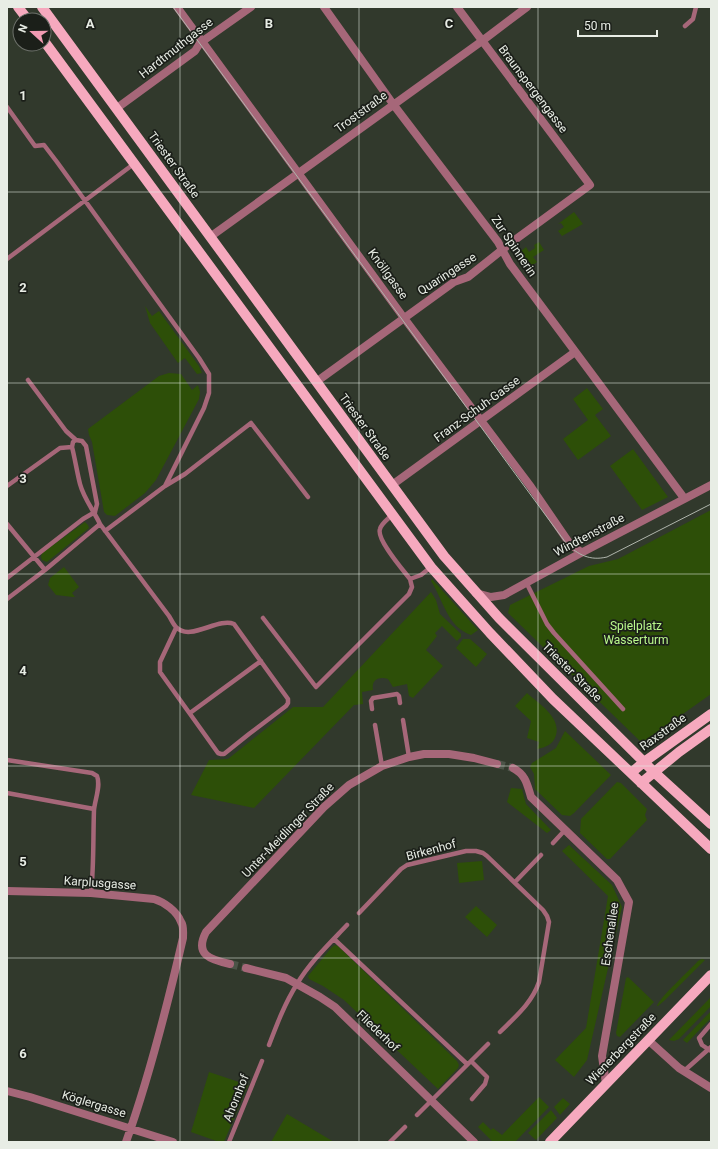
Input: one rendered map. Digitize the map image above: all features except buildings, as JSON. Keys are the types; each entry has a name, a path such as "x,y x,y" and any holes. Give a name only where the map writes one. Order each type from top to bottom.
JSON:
{"main road":[{"name":"Triester Straße","path":"46,8 117,108 444,556 499,618 654,772 711,824"},
{"path":"52,52 431,567 490,633 553,699 711,850"},
{"name":"Raxstraße","path":"631,773 711,714"},
{"path":"642,783 654,772 711,729"},
{"name":"Wienerbergstraße","path":"550,1142 711,975"}],"street":[{"name":"Knöllgasse","path":"177,7 404,318 531,488 570,544 581,552"},
{"name":"Hardtmuthgasse","path":"117,108 195,51 202,41 251,7"},
{"name":"Zur Spinnerin","path":"324,7 394,104 498,242 510,264 684,498"},
{"name":"Braunspergengasse","path":"457,7 590,185"},
{"name":"Troststraße","path":"210,236 482,41 527,7"},
{"name":"Quaringasse","path":"316,382 454,282 468,277 502,249 590,185"},
{"name":"Franz-Schuh-Gasse","path":"392,485 575,352"},
{"name":"Windtenstraße","path":"476,593 491,596 504,595 581,552 711,484"},
{"name":"Unter-Meidlinger Straße","path":"230,964 214,961 205,954 202,942 209,928 324,807 349,785 382,766 409,757 424,754 449,754 497,764"},
{"name":"Eschenallee","path":"513,768 526,778 531,797 617,880 629,902 602,1056 606,1084"},
{"name":"Karplusgasse","path":"7,890 91,893 154,899 163,902 182,923 183,938 163,1022 147,1080 131,1128"},
{"name":"Fliederhof","path":"246,968 286,978 335,1007 474,1142"},
{"path":"648,1040 665,1057 711,1088"},
{"name":"Köglergasse","path":"7,1091 173,1142"},
{"path":"126,1142 131,1128"}],"lane":[{"path":"685,26 693,19 696,7"},
{"path":"7,107 35,146 44,145 199,358 209,374 209,393 204,408 165,486"},
{"path":"7,259 135,163"},
{"path":"7,578 83,519 95,512 97,504 86,446 82,441 76,440 66,431 28,380"},
{"path":"105,531 165,486 185,474 251,423 308,497"},
{"path":"76,440 73,442 72,447 80,485 88,502 95,512 100,524 169,616 176,628 185,631 193,631 226,622 232,623 236,626 288,699 288,704 229,751 224,754 218,753 160,672 160,662 176,628"},
{"path":"7,486 60,448 72,447"},
{"path":"263,618 316,688 409,594 412,587 410,579 379,536 380,529 392,515"},
{"path":"7,524 45,570"},
{"path":"7,599 45,570 57,558 100,524"},
{"path":"410,579 421,575 431,567"},
{"path":"526,582 547,624 623,709"},
{"path":"190,714 260,661"},
{"path":"372,709 371,701 373,698 396,694 399,696 400,704"},
{"path":"403,720 409,757"},
{"path":"375,725 382,766"},
{"path":"7,760 95,774 98,776 99,780 94,809 93,874 91,893"},
{"path":"7,793 94,809"},
{"path":"553,843 565,830"},
{"name":"Birkenhof","path":"359,913 401,869 407,865 466,851 483,853 487,856 543,910 547,916 548,922 539,982 536,990 530,1000 500,1032"},
{"path":"515,882 541,855"},
{"path":"269,1045 279,1019 297,984 314,961 348,925"},
{"path":"334,939 487,1077 485,1084 472,1099"},
{"path":"684,1071 710,1049 702,1045 699,1038 711,1024"},
{"path":"417,1115 488,1044"},
{"name":"Ahornhof","path":"229,1142 262,1061"},
{"path":"390,1142 406,1127"}],"green space":[{"path":"574,212 583,224 562,236 558,231 564,227 561,223 558,224"},
{"path":"539,242 544,250 533,257 537,262 529,268 519,254 526,247 529,252 535,248 534,245"},
{"path":"145,306 152,316 159,311 199,366 202,373 197,374 185,358 178,363 150,323"},
{"path":"169,373 181,374 192,390 198,385 200,392 199,399 156,480 145,493 115,516 107,515 104,512 92,442 88,429 159,376"},
{"path":"587,388 603,409 595,415 611,436 578,460 563,439 588,420 573,399"},
{"path":"633,449 668,497 642,510 610,466"},
{"name":"Spielplatz Wasserturm","path":"711,510 711,694 642,743 508,613 510,605 589,566 618,559"},
{"path":"85,522 89,528 47,562 42,560 42,553"},
{"path":"64,567 79,587 72,593 75,597 56,595 48,585 50,578"},
{"path":"432,579 478,630 471,635 456,626 446,612 431,581"},
{"path":"431,592 436,600 440,614 461,634 461,637 457,641 442,626 435,633 437,636 426,650 443,666 413,698 409,696 407,684 393,687 388,679 385,678 374,681 373,690 362,692 363,704 354,705 254,808 191,795 209,760 228,759 293,707 323,707"},
{"path":"463,639 470,639 487,654 476,667 456,648"},
{"path":"527,693 548,711 557,728 555,738 551,743 537,749 539,742 527,738 531,721 515,706"},
{"path":"565,731 611,775 570,816 562,815 535,789 534,774 530,767 532,763 556,748"},
{"path":"617,782 621,783 647,809 645,815 647,820 610,859 607,859 580,833 581,819"},
{"path":"511,788 522,789 526,804 551,830 547,833 507,802"},
{"path":"569,845 612,885 622,907 587,1060 574,1077 555,1060 586,1028 608,896 562,851"},
{"path":"482,861 484,880 459,883 457,863"},
{"path":"476,906 497,925 487,937 465,917"},
{"path":"335,945 338,946 457,1061 459,1065 458,1068 438,1089 344,1000 323,986 309,979 308,976"},
{"path":"702,959 705,960 664,1001 657,1006 669,991 698,961"},
{"path":"628,977 654,1002 620,1037 617,1036 616,1033 626,978"},
{"path":"711,997 711,1006 679,1039 674,1041 669,1040"},
{"path":"711,1011 711,1018 687,1043 683,1040"},
{"path":"209,1072 248,1085 224,1142 219,1142 191,1132"},
{"path":"539,1097 549,1107 515,1142 493,1142 478,1127 483,1122 491,1130 493,1128 502,1135"},
{"path":"563,1098 570,1104 560,1115 554,1107"},
{"path":"551,1110 557,1118 536,1140 528,1133"},
{"path":"287,1114 334,1142 271,1142"}],"tunnel":[{"path":"497,764 513,768"},
{"path":"230,964 246,968"}],"tram line":[{"path":"173,7 566,543 575,551 585,556 595,558 607,557 711,504"}]}
